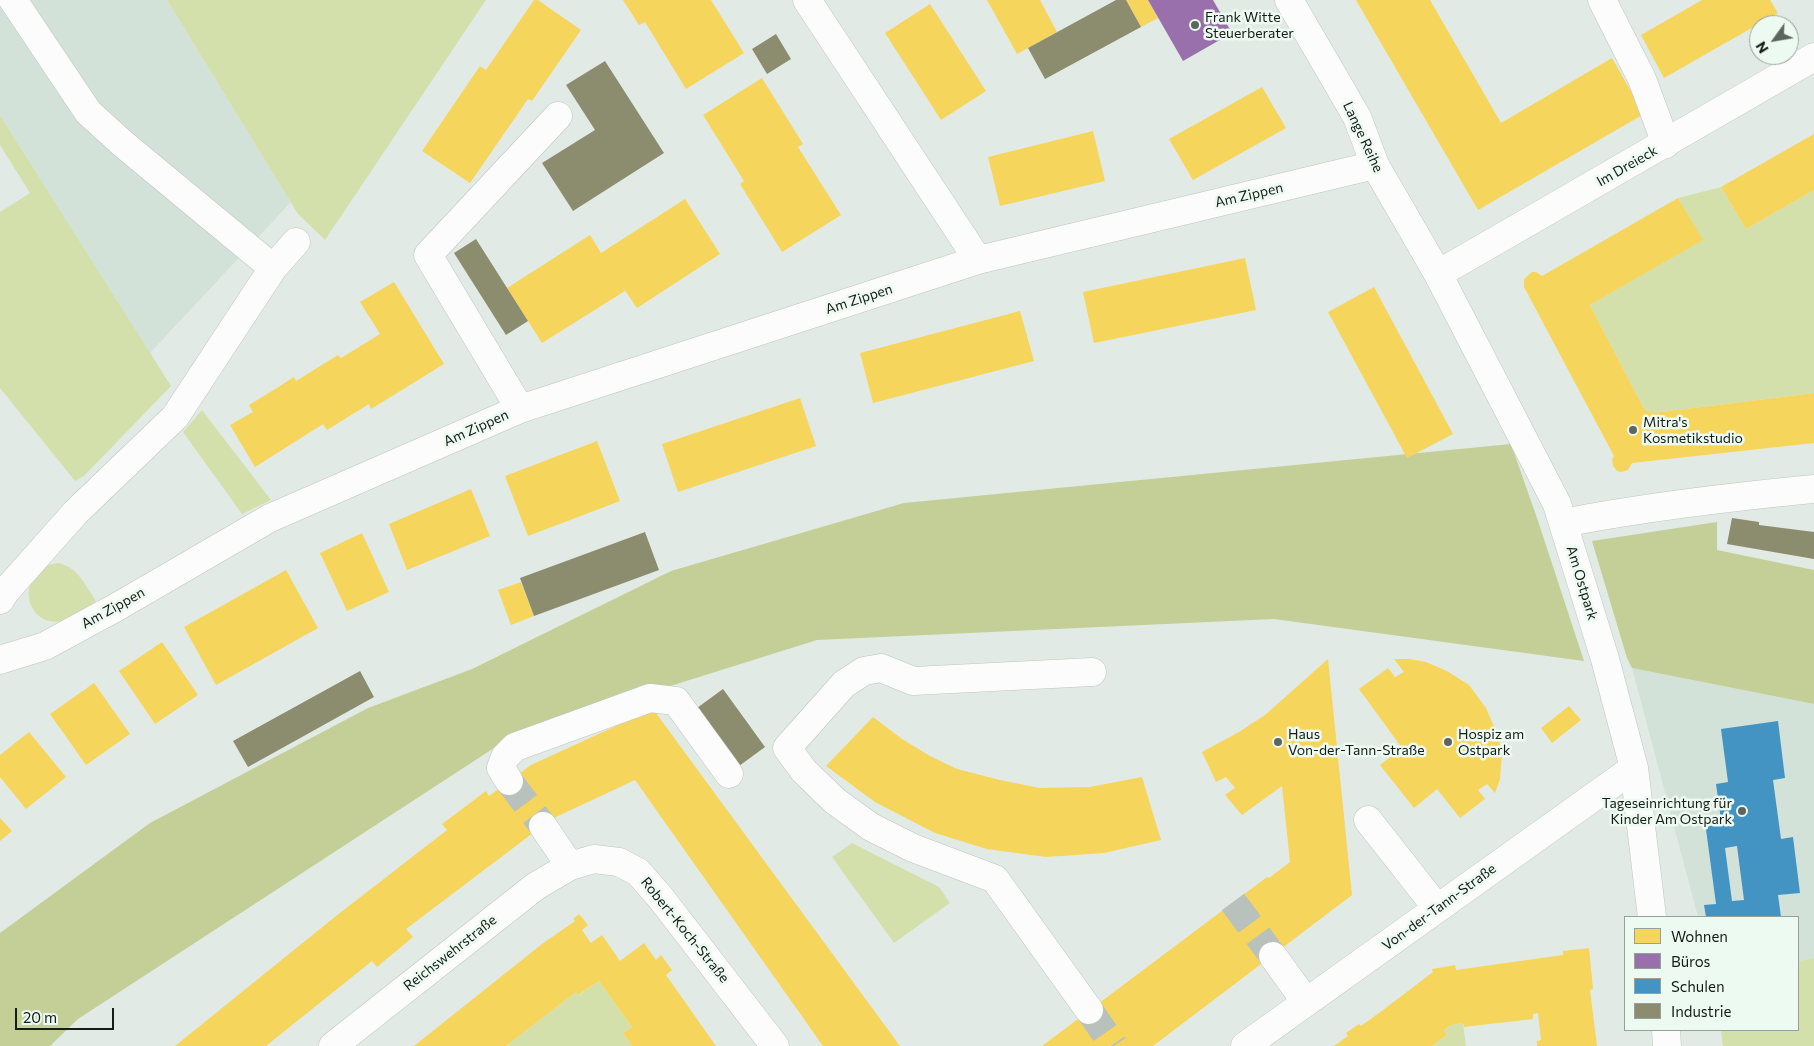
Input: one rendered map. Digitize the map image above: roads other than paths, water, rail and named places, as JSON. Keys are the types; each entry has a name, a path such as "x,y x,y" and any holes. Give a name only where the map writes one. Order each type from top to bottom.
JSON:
{"street":[{"path":"13,0 88,112 122,143 273,268"},
{"path":"807,0 978,260"},
{"name":"Lange Reihe","path":"1289,0 1357,118 1375,165 1438,274"},
{"path":"1602,0 1642,79 1666,144"},
{"name":"Im Dreieck","path":"1438,274 1814,57"},
{"path":"520,409 428,255 558,116"},
{"name":"Am Zippen","path":"0,660 45,646 115,608 270,518 520,409 978,260 1375,165"},
{"path":"0,600 76,512 175,417 273,268 296,242"},
{"name":"Am Ostpark","path":"1438,274 1557,504 1605,659 1634,768 1652,916"},
{"path":"1564,527 1614,513 1714,499 1814,489"},
{"path":"1089,1010 995,879 913,848 870,827 835,801 804,771 787,748 844,684 864,671 881,668 913,681 1092,672"},
{"path":"509,781 501,768 505,757 515,747 650,698 676,701 729,774"},
{"name":"Von-der-Tann-Straße","path":"1245,1046 1634,768"},
{"path":"1368,820 1438,908"},
{"path":"543,826 570,866"},
{"name":"Robert-Koch-Straße","path":"570,866 594,858 619,862 638,872 672,912 775,1046"},
{"name":"Reichswehrstraße","path":"333,1046 536,886 570,866"},
{"path":"1273,956 1306,1002"},
{"path":"1666,1031 1667,1046"}],"tunnel":[{"path":"509,781 543,826"},
{"path":"1233,902 1273,956"},
{"path":"1089,1010 1114,1046"}],"place":[{"name":"Frank Witte Steuerberater","path":"1195,25"},
{"name":"Mitra's Kosmetikstudio","path":"1633,430"},
{"name":"Haus Von-der-Tann-Straße","path":"1278,742"},
{"name":"Hospiz am Ostpark","path":"1448,742"},
{"name":"Tageseinrichtung für Kinder Am Ostpark","path":"1742,811"}]}
